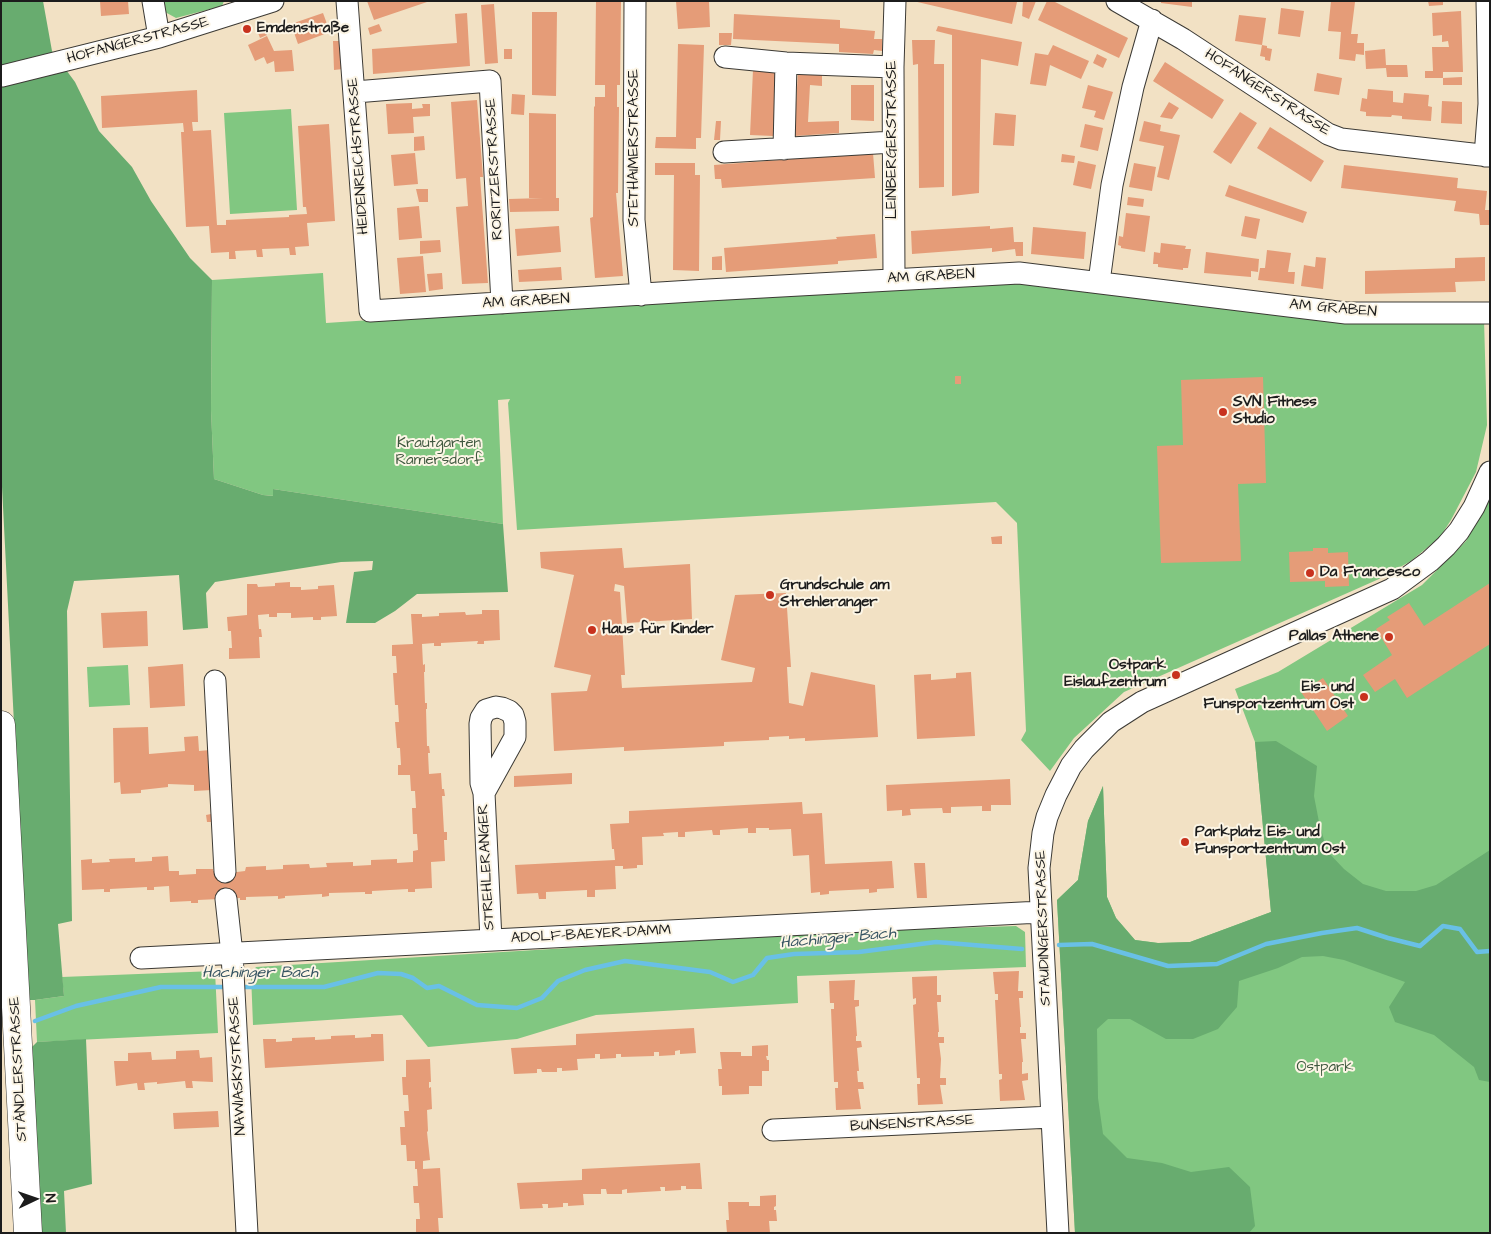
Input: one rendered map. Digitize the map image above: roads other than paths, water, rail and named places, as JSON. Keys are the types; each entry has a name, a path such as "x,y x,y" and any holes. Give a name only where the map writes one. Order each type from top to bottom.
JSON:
{"highway":[{"name":"STÄNDLERSTRASSE","path":"1,725 28,1233"},
{"name":"STÄNDLERSTRASSE","path":"1,1016 13,1233"}],"street":[{"path":"153,1 159,37"},
{"name":"HOFANGERSTRASSE","path":"2,76 159,37 274,1"},
{"name":"HEIDENREICHSTRASSE","path":"348,1 370,311"},
{"name":"STETHAIMERSTRASSE","path":"635,1 634,220 640,295"},
{"name":"LEINBERGERSTRASSE","path":"894,279 893,67 895,1"},
{"name":"HOFANGERSTRASSE","path":"1117,1 1183,38 1328,134 1340,139 1488,156"},
{"path":"1487,1 1488,156"},
{"path":"1099,282 1112,185 1133,87 1152,20"},
{"path":"725,58 786,63 893,67"},
{"path":"784,149 786,63"},
{"name":"RORITZERSTRASSE","path":"355,92 490,81 502,303"},
{"path":"724,152 893,142"},
{"name":"AM GRABEN","path":"370,311 1019,273 1346,313 1490,313"},
{"name":"STAUDINGERSTRASSE","path":"1058,1233 1040,868 1043,834 1047,817 1056,795 1072,766 1084,749 1111,722 1142,702 1392,589 1430,561 1459,531 1474,507 1490,472"},
{"path":"215,681 225,872"},
{"name":"STREHLERANGER","path":"484,793 491,940"},
{"name":"NAWIASKYSTRASSE","path":"226,899 232,954 247,1233"},
{"name":"ADOLF-BAEYER-DAMM","path":"141,958 1041,912"},
{"name":"BUNSENSTRASSE","path":"773,1130 1052,1117"}],"waterway":[{"name":"Hachinger Bach","path":"1059,945 1092,944 1168,966 1217,964 1266,944 1357,928 1420,946 1443,926 1460,929 1477,952 1490,951"},
{"name":"Hachinger Bach","path":"239,987 324,987 378,973 401,974 413,978 427,988 439,986 477,1005 517,1008 542,998 558,981 585,970 625,961 710,972 733,982 753,975 767,958 794,954 859,952 936,942 1022,949"},
{"name":"Hachinger Bach","path":"35,1021 76,1006 161,987 229,987"}],"place":[{"name":"Emdenstraße","path":"247,29"},
{"name":"SVN Fitness Studio","path":"1223,412"},
{"name":"Da Francesco","path":"1310,573"},
{"name":"Grundschule am Strehleranger","path":"770,595"},
{"name":"Haus für Kinder","path":"592,630"},
{"name":"Pallas Athene","path":"1389,637"},
{"name":"Ostpark Eislaufzentrum","path":"1176,675"},
{"name":"Eis- und Funsportzentrum Ost","path":"1364,697"},
{"name":"Parkplatz Eis- und Funsportzentrum Ost","path":"1185,842"}],"park label":[{"name":"Krautgarten Ramersdorf","path":"439,452"},
{"name":"Ostpark","path":"1325,1068"}]}
